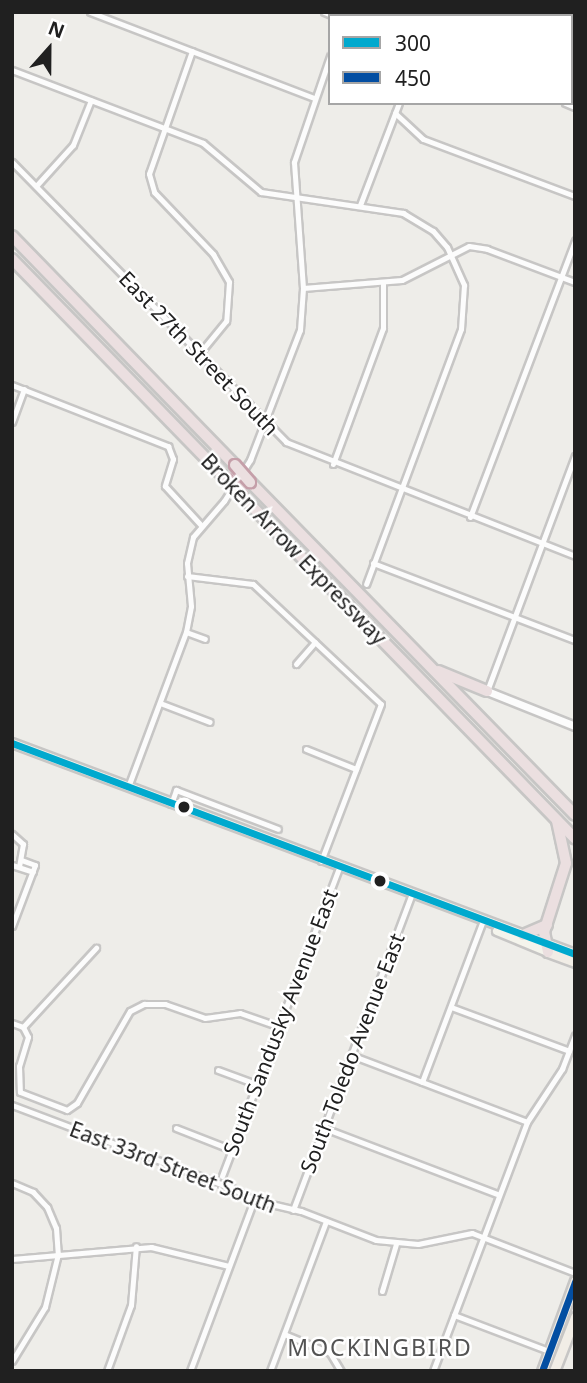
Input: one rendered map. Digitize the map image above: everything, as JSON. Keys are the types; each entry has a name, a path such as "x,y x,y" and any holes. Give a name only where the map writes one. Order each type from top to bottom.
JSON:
{"highway":[{"name":"Broken Arrow Expressway","path":"12,236 575,816"},
{"name":"Broken Arrow Expressway","path":"12,259 575,839"},
{"path":"434,670 487,691"},
{"path":"546,947 547,925 565,871 556,820"},
{"path":"523,935 547,925"}],"main road":[{"path":"12,743 546,947 575,954"},
{"path":"482,923 523,935 575,962"},
{"path":"542,1371 575,1281"},
{"path":"554,1369 575,1317"},
{"path":"549,1352 554,1369"}],"street":[{"path":"90,12 314,98"},
{"path":"192,51 149,168 152,187 219,261 229,282 226,321 200,354"},
{"path":"128,787 186,632 191,606 187,576 189,552 200,524 224,502 250,460 301,325 303,288 295,149 328,61"},
{"path":"12,70 213,149 261,192 296,199 359,205 413,218 433,231 451,253 464,285 461,329 366,584"},
{"path":"36,186 73,145 91,100"},
{"path":"359,205 398,105"},
{"path":"395,113 423,139 575,196"},
{"name":"East 27th Street South","path":"12,162 286,442 333,464 575,556"},
{"path":"470,517 575,240"},
{"path":"303,288 383,284 410,277 451,253 479,247 575,282"},
{"path":"333,464 383,328 383,284"},
{"path":"12,385 167,446 173,459 165,486 200,524"},
{"path":"12,422 24,389"},
{"path":"575,456 487,691 575,726"},
{"path":"373,564 575,640"},
{"path":"187,576 253,584 316,642 296,664"},
{"path":"186,632 205,639"},
{"name":"South Sandusky Avenue East","path":"316,642 381,704 321,861"},
{"path":"159,703 210,722"},
{"path":"306,748 356,768"},
{"path":"171,804 176,790 278,829"},
{"path":"13,836 23,844 21,860 15,866"},
{"path":"21,860 34,869"},
{"path":"15,866 34,869"},
{"name":"South Sandusky Avenue East","path":"222,1175 338,868"},
{"path":"12,926 34,869"},
{"name":"South Toledo Avenue East","path":"293,1210 411,896"},
{"path":"422,1082 482,923"},
{"path":"23,1027 96,948"},
{"path":"12,1024 23,1027 28,1037 19,1066 20,1092 63,1110 74,1107 130,1012 144,1004 165,1004 205,1017 240,1013 280,1027"},
{"path":"451,1007 569,1051"},
{"path":"433,1371 527,1122 569,1051 575,1035"},
{"path":"351,1055 527,1122"},
{"path":"218,1070 256,1084"},
{"name":"East 33rd Street South","path":"12,1105 232,1188 254,1200 396,1244 430,1242 458,1233 484,1236 575,1273"},
{"path":"176,1128 232,1150"},
{"path":"324,1128 499,1195"},
{"path":"12,1183 33,1192 51,1214 58,1254 45,1307 12,1361"},
{"path":"190,1371 254,1200"},
{"path":"270,1371 326,1221"},
{"path":"382,1291 396,1244"},
{"path":"12,1259 136,1246 180,1251 229,1266"},
{"path":"107,1371 131,1305 136,1246"},
{"path":"563,1312 575,1317"},
{"path":"454,1315 549,1352"},
{"path":"284,1334 336,1358 341,1371"},
{"path":"12,1348 19,1351"}],"transit line":[{"name":"300","path":"12,743 575,954"},
{"name":"450","path":"542,1371 575,1282"}],"district":[{"name":"MOCKINGBIRD","path":"380,1347"}]}
